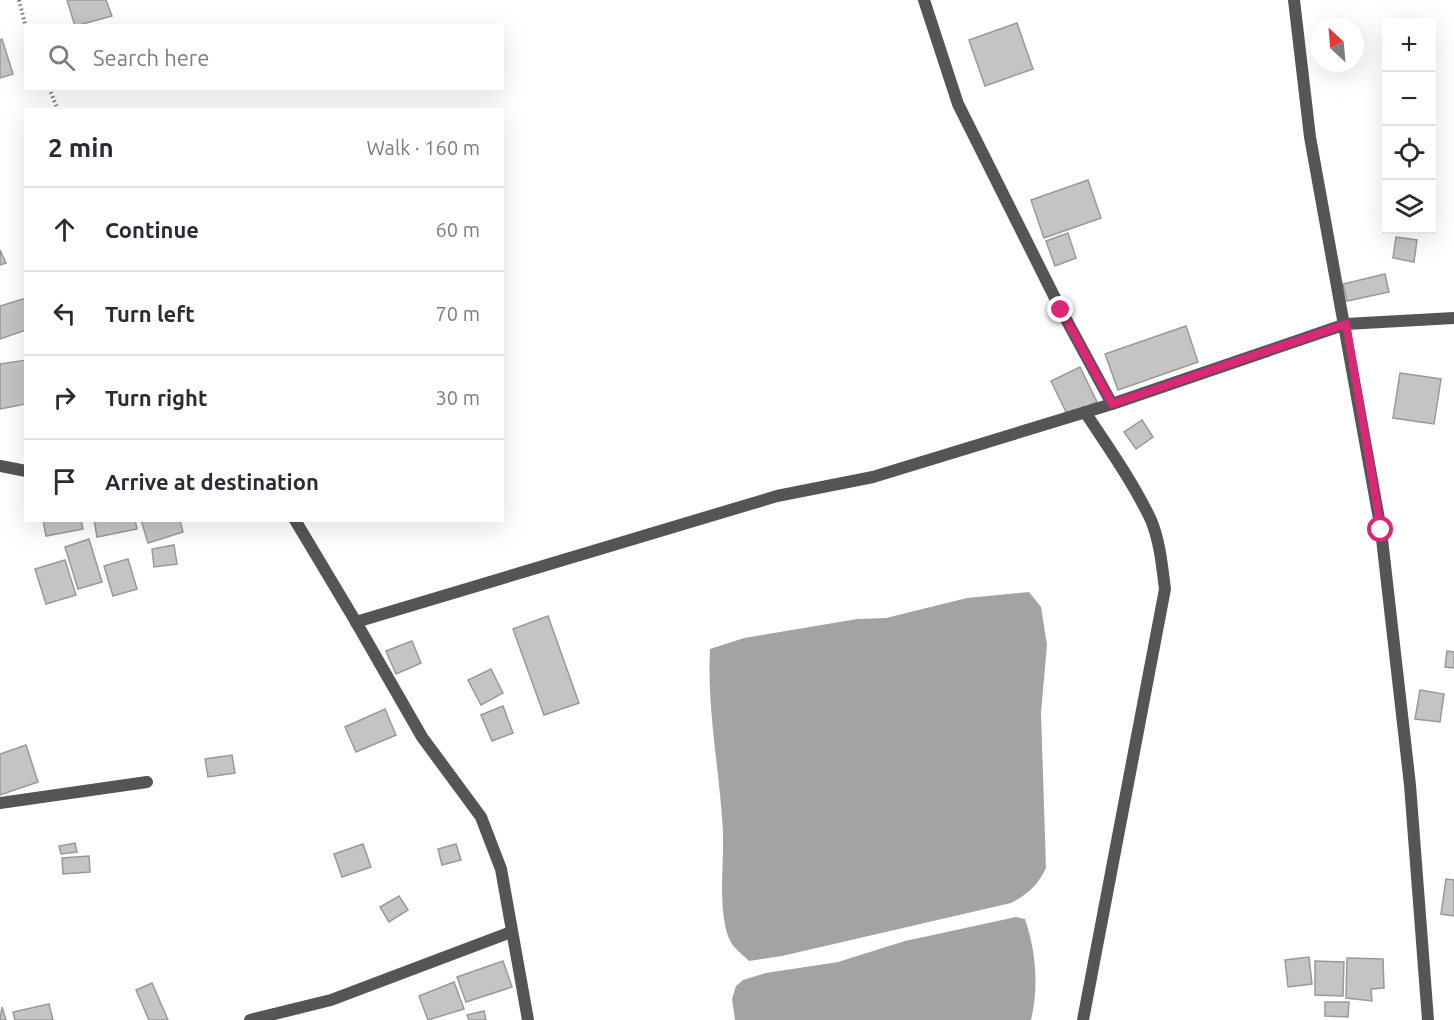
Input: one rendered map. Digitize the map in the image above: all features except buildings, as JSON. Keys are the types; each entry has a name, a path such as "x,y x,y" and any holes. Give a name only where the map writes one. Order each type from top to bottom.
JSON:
{"street":[{"path":"924,0 958,104 1061,310 1112,404"},
{"path":"1294,0 1310,137 1346,324 1381,530 1410,785 1428,1020"},
{"path":"356,622 777,496 873,477 1112,404 1346,324 1454,318"},
{"path":"1083,1020 1165,589 1161,556 1151,522 1127,477 1085,412"},
{"path":"0,466 24,471"},
{"path":"296,522 422,737 481,817 501,868 528,1020"},
{"path":"0,803 147,782"},
{"path":"250,1020 332,1000 511,932"}],"path":[{"path":"19,0 25,24"},
{"path":"50,90 57,108"}],"shaded area":[{"path":"1029,592 1041,607 1047,645 1041,713 1046,868 1040,879 1011,903 782,956 749,961 731,942 724,919 723,832 711,712 710,649 744,638 857,619 886,618 967,598"},
{"path":"1016,917 1025,919 1034,956 1036,982 1031,1020 735,1020 732,999 736,986 743,980 766,973 838,962 905,941"}],"route":[{"path":"1061,310 1112,404 1346,324 1381,530"}]}
